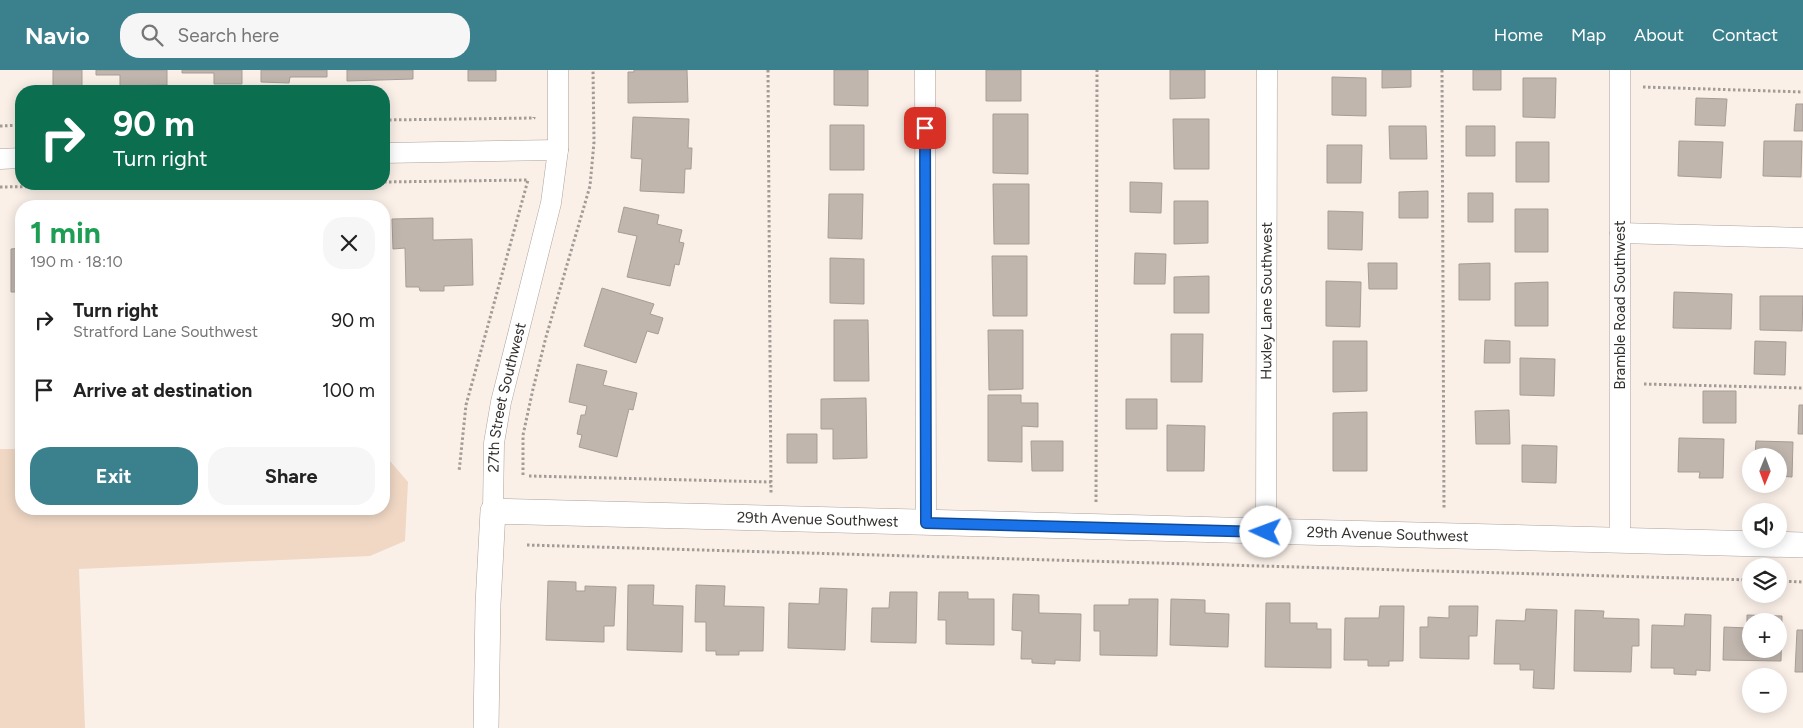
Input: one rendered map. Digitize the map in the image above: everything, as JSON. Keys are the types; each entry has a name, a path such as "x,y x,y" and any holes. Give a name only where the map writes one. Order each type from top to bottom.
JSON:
{"street":[{"name":"27th Street Southwest","path":"486,728 494,443 499,410 551,203 558,150 558,70"},
{"path":"925,70 926,523"},
{"name":"Huxley Lane Southwest","path":"1266,532 1267,70"},
{"name":"Bramble Road Southwest","path":"1620,78 1620,540"},
{"path":"390,153 558,150"},
{"path":"0,158 15,158"},
{"path":"1620,233 1803,238"},
{"name":"29th Avenue Southwest","path":"493,511 1803,545"}],"path":[{"path":"523,476 523,435 533,389 546,337 590,186 594,142 593,70"},
{"path":"768,70 771,518"},
{"path":"1096,527 1097,70"},
{"path":"1442,70 1444,536"},
{"path":"1620,78 1803,92"},
{"path":"390,120 534,118 534,109"},
{"path":"0,126 15,125"},
{"path":"390,182 528,180 466,405 459,472"},
{"path":"0,186 15,186"},
{"path":"1620,383 1803,388"},
{"path":"529,476 771,482"},
{"path":"527,545 1742,580"},
{"path":"1787,581 1803,582"}],"shaded area":[{"path":"0,449 15,449 15,515 390,515 390,461 408,482 405,541 370,556 79,569 85,728 0,728"}],"building":[{"path":"53,70 82,70 82,85 53,85"},
{"path":"96,70 167,70 167,85 120,85 120,75 96,75"},
{"path":"182,70 242,70 242,84 214,84 214,73 182,73"},
{"path":"261,70 327,70 327,77 290,77 289,83 261,82"},
{"path":"347,70 413,70 413,79 347,81"},
{"path":"468,70 496,70 496,81 468,81"},
{"path":"634,70 687,70 688,102 628,103 628,72 634,72"},
{"path":"834,70 868,70 868,106 834,105"},
{"path":"986,70 1021,70 1021,101 986,101"},
{"path":"1170,70 1205,70 1205,98 1170,99"},
{"path":"1382,70 1411,70 1411,87 1382,88"},
{"path":"1473,70 1501,70 1501,90 1473,90"},
{"path":"1332,77 1366,78 1366,116 1332,115"},
{"path":"1523,78 1556,78 1555,118 1523,117"},
{"path":"1696,98 1727,99 1725,126 1695,125"},
{"path":"1796,104 1803,104 1803,131 1794,131"},
{"path":"993,114 1028,114 1028,174 993,173"},
{"path":"633,117 689,119 688,148 692,148 691,169 685,169 684,193 640,191 642,159 631,158"},
{"path":"1173,119 1209,119 1209,169 1174,169"},
{"path":"830,125 864,125 864,170 830,170"},
{"path":"1389,126 1426,126 1427,159 1390,159"},
{"path":"1466,126 1495,126 1495,156 1466,156"},
{"path":"1679,141 1723,142 1721,178 1678,176"},
{"path":"1764,141 1802,141 1801,177 1763,176"},
{"path":"1516,142 1549,142 1549,182 1516,182"},
{"path":"1327,145 1362,145 1361,183 1327,183"},
{"path":"1130,182 1162,183 1161,213 1130,212"},
{"path":"993,184 1029,184 1029,244 994,244"},
{"path":"1428,191 1428,218 1399,218 1399,192"},
{"path":"1468,193 1493,193 1493,222 1468,222"},
{"path":"829,194 863,194 862,239 828,238"},
{"path":"1174,201 1208,201 1208,243 1174,244"},
{"path":"624,207 659,215 657,224 682,230 679,242 684,243 679,265 675,264 670,286 627,277 637,236 618,232"},
{"path":"1515,209 1548,209 1548,252 1515,252"},
{"path":"1328,211 1363,212 1362,250 1328,249"},
{"path":"433,218 433,240 472,239 473,285 444,286 444,291 420,291 419,287 406,287 405,248 393,249 392,219"},
{"path":"11,249 15,249 15,292 11,292"},
{"path":"1135,253 1166,254 1165,284 1134,284"},
{"path":"992,256 1027,256 1027,316 993,316"},
{"path":"830,258 864,259 864,304 830,303"},
{"path":"1368,263 1397,263 1397,289 1369,289"},
{"path":"1490,263 1490,300 1459,300 1459,264"},
{"path":"1209,276 1209,313 1174,313 1174,277"},
{"path":"1326,281 1361,282 1360,327 1326,326"},
{"path":"1548,282 1548,326 1515,326 1515,283"},
{"path":"602,288 654,304 650,314 663,318 658,334 647,331 636,363 584,346"},
{"path":"1674,292 1732,294 1731,329 1673,328"},
{"path":"1760,296 1803,296 1802,331 1760,330"},
{"path":"834,320 868,320 869,381 834,381"},
{"path":"988,330 1023,330 1023,389 989,390"},
{"path":"1171,334 1203,334 1202,382 1171,382"},
{"path":"1485,340 1510,341 1510,363 1484,363"},
{"path":"1333,341 1367,341 1367,391 1333,392"},
{"path":"1755,341 1786,342 1785,375 1754,374"},
{"path":"1520,358 1555,359 1554,396 1520,395"},
{"path":"577,364 607,371 603,385 637,393 633,410 629,409 617,457 579,447 582,435 577,434 581,415 585,415 587,406 569,402"},
{"path":"1703,391 1736,391 1736,423 1703,423"},
{"path":"988,395 1021,395 1021,403 1038,403 1038,427 1022,426 1022,462 988,461"},
{"path":"866,398 867,458 833,459 833,429 821,429 821,399"},
{"path":"1126,399 1157,399 1157,429 1126,429"},
{"path":"1799,405 1803,405 1803,434 1798,434"},
{"path":"1509,410 1510,444 1476,444 1475,411"},
{"path":"1367,412 1367,471 1333,471 1333,413"},
{"path":"1167,425 1205,426 1204,471 1167,471"},
{"path":"787,434 817,434 817,463 787,463"},
{"path":"1679,438 1724,439 1723,478 1699,478 1700,472 1678,472"},
{"path":"1031,441 1063,441 1063,471 1032,471"},
{"path":"1756,441 1793,442 1792,477 1788,477 1788,448 1756,448"},
{"path":"1522,445 1557,446 1556,483 1522,482"},
{"path":"548,581 576,582 576,591 585,591 585,586 616,587 614,626 604,626 604,642 546,640"},
{"path":"628,585 654,585 653,605 683,606 682,652 627,650"},
{"path":"696,585 725,586 724,606 764,607 763,651 739,651 739,655 716,655 716,651 706,651 706,622 695,622"},
{"path":"820,588 847,589 845,650 788,648 789,603 819,604"},
{"path":"890,592 917,592 916,643 871,642 872,608 889,608"},
{"path":"939,592 968,592 968,599 994,599 994,645 946,644 946,620 938,620"},
{"path":"1013,594 1039,595 1039,613 1081,614 1080,661 1055,660 1055,664 1032,663 1032,659 1021,659 1022,631 1012,630"},
{"path":"1129,599 1158,599 1157,656 1100,655 1100,631 1094,631 1094,605 1129,605"},
{"path":"1171,599 1205,600 1205,613 1229,614 1228,647 1170,645"},
{"path":"1266,603 1290,603 1290,623 1317,623 1317,629 1331,629 1331,668 1265,667"},
{"path":"1380,606 1404,606 1403,661 1389,661 1389,666 1368,666 1368,660 1344,660 1345,618 1379,618"},
{"path":"1449,606 1478,606 1477,636 1469,636 1469,659 1420,658 1420,627 1428,627 1428,617 1449,618"},
{"path":"1526,609 1557,610 1554,689 1533,688 1534,670 1520,670 1520,664 1494,664 1496,620 1525,621"},
{"path":"1575,610 1604,611 1603,618 1639,619 1639,646 1632,646 1631,672 1574,671"},
{"path":"1685,614 1711,615 1710,671 1696,670 1696,675 1674,674 1674,668 1651,668 1652,625 1684,626"},
{"path":"1724,627 1742,628 1742,658 1781,658 1781,661 1723,660"},
{"path":"1797,630 1803,630 1803,672 1795,672"}],"route":[{"path":"925,128 926,523 1266,532"}]}
